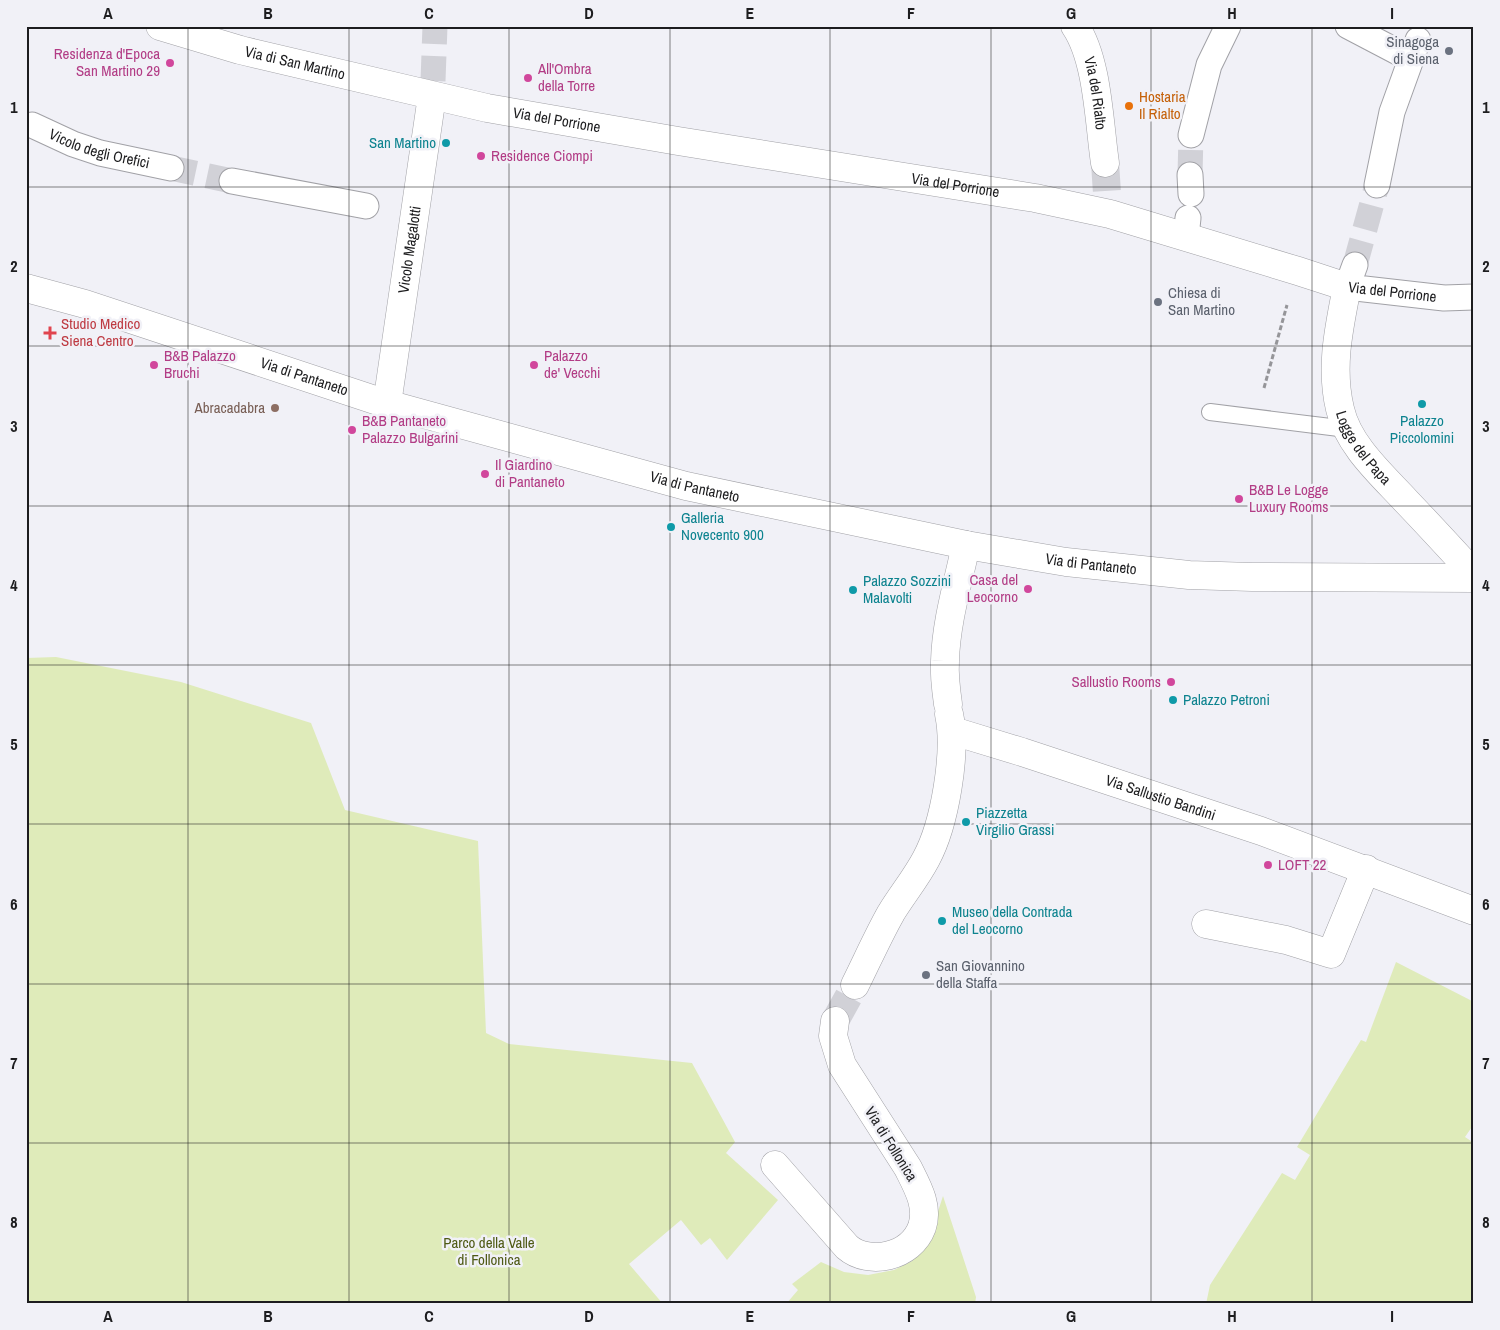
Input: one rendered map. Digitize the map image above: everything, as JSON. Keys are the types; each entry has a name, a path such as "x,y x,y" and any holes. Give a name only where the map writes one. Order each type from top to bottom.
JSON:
{"street":[{"name":"Via di San Martino","path":"160,26 240,50 432,88"},
{"name":"Via del Rialto","path":"1075,26 1087,50 1091,66 1105,163"},
{"path":"1191,135 1209,65 1228,26"},
{"path":"1348,26 1414,50 1392,112 1377,185"},
{"name":"Via del Porrione","path":"432,88 581,125 1025,196 1109,204 1189,206 1350,276 1444,298 1474,297"},
{"name":"Vicolo Magalotti","path":"387,404 432,88"},
{"name":"Vicolo degli Orefici","path":"32,125 74,144 100,153 170,168"},
{"path":"232,181 366,206"},
{"name":"Logge del Papa","path":"1350,276 1337,337 1334,364 1340,409 1347,429 1366,456 1474,574"},
{"name":"Via di Pantaneto","path":"26,288 85,304 387,404 686,486 966,545 1066,562 1189,575 1474,578"},
{"path":"855,984 890,915 931,848 945,804 950,716 945,679 946,644 966,545"},
{"name":"Via Sallustio Bandini","path":"950,716 1022,752 1215,815 1366,869 1474,911"},
{"path":"1206,924 1286,940 1331,954 1366,869"},
{"name":"Via di Follonica","path":"775,1165 847,1247 860,1256 876,1258 892,1254 906,1247 914,1240 922,1227 924,1209 918,1186 845,1070 838,1055 833,1036 835,1021"}],"lane":[{"path":"1210,412 1347,429"}],"path":[{"path":"1263,391 1286,311"}],"green space":[{"name":"Parco della Valle di Follonica","path":"56,657 181,682 311,723 345,810 478,841 486,1033 509,1044 692,1063 735,1142 726,1153 778,1200 727,1260 710,1238 701,1245 681,1220 629,1264 663,1304 26,1304 26,658"},
{"path":"1396,962 1474,1002 1474,1124 1465,1137 1474,1143 1474,1304 1206,1304 1210,1285 1282,1173 1295,1180 1310,1155 1297,1147 1361,1040 1366,1042"},
{"path":"943,1196 976,1297 975,1304 786,1304 798,1290 792,1284 821,1262 844,1272 868,1275 894,1270 912,1261 931,1233"}],"tunnel":[{"path":"433,81 435,26"},
{"path":"1190,175 1191,135"},
{"path":"1105,163 1107,193"},
{"path":"171,168 232,181"},
{"path":"1355,265 1377,185"},
{"path":"835,1021 855,985"}],"place":[{"name":"Sinagoga di Siena","path":"1449,51"},
{"name":"Residenza d'Epoca San Martino 29","path":"170,63"},
{"name":"All'Ombra della Torre","path":"528,78"},
{"name":"Hostaria Il Rialto","path":"1129,106"},
{"name":"San Martino","path":"446,143"},
{"name":"Residence Ciompi","path":"481,156"},
{"name":"Chiesa di San Martino","path":"1158,302"},
{"name":"Studio Medico Siena Centro","path":"50,333"},
{"name":"B&B Palazzo Bruchi","path":"154,365"},
{"name":"Palazzo de' Vecchi","path":"534,365"},
{"name":"Palazzo Piccolomini","path":"1422,404"},
{"name":"Abracadabra","path":"275,408"},
{"name":"B&B Pantaneto Palazzo Bulgarini","path":"352,430"},
{"name":"Il Giardino di Pantaneto","path":"485,474"},
{"name":"B&B Le Logge Luxury Rooms","path":"1239,499"},
{"name":"Galleria Novecento 900","path":"671,527"},
{"name":"Casa del Leocorno","path":"1028,589"},
{"name":"Palazzo Sozzini Malavolti","path":"853,590"},
{"name":"Sallustio Rooms","path":"1171,682"},
{"name":"Palazzo Petroni","path":"1173,700"},
{"name":"Piazzetta Virgilio Grassi","path":"966,822"},
{"name":"LOFT 22","path":"1268,865"},
{"name":"Museo della Contrada del Leocorno","path":"942,921"},
{"name":"San Giovannino della Staffa","path":"926,975"}]}
